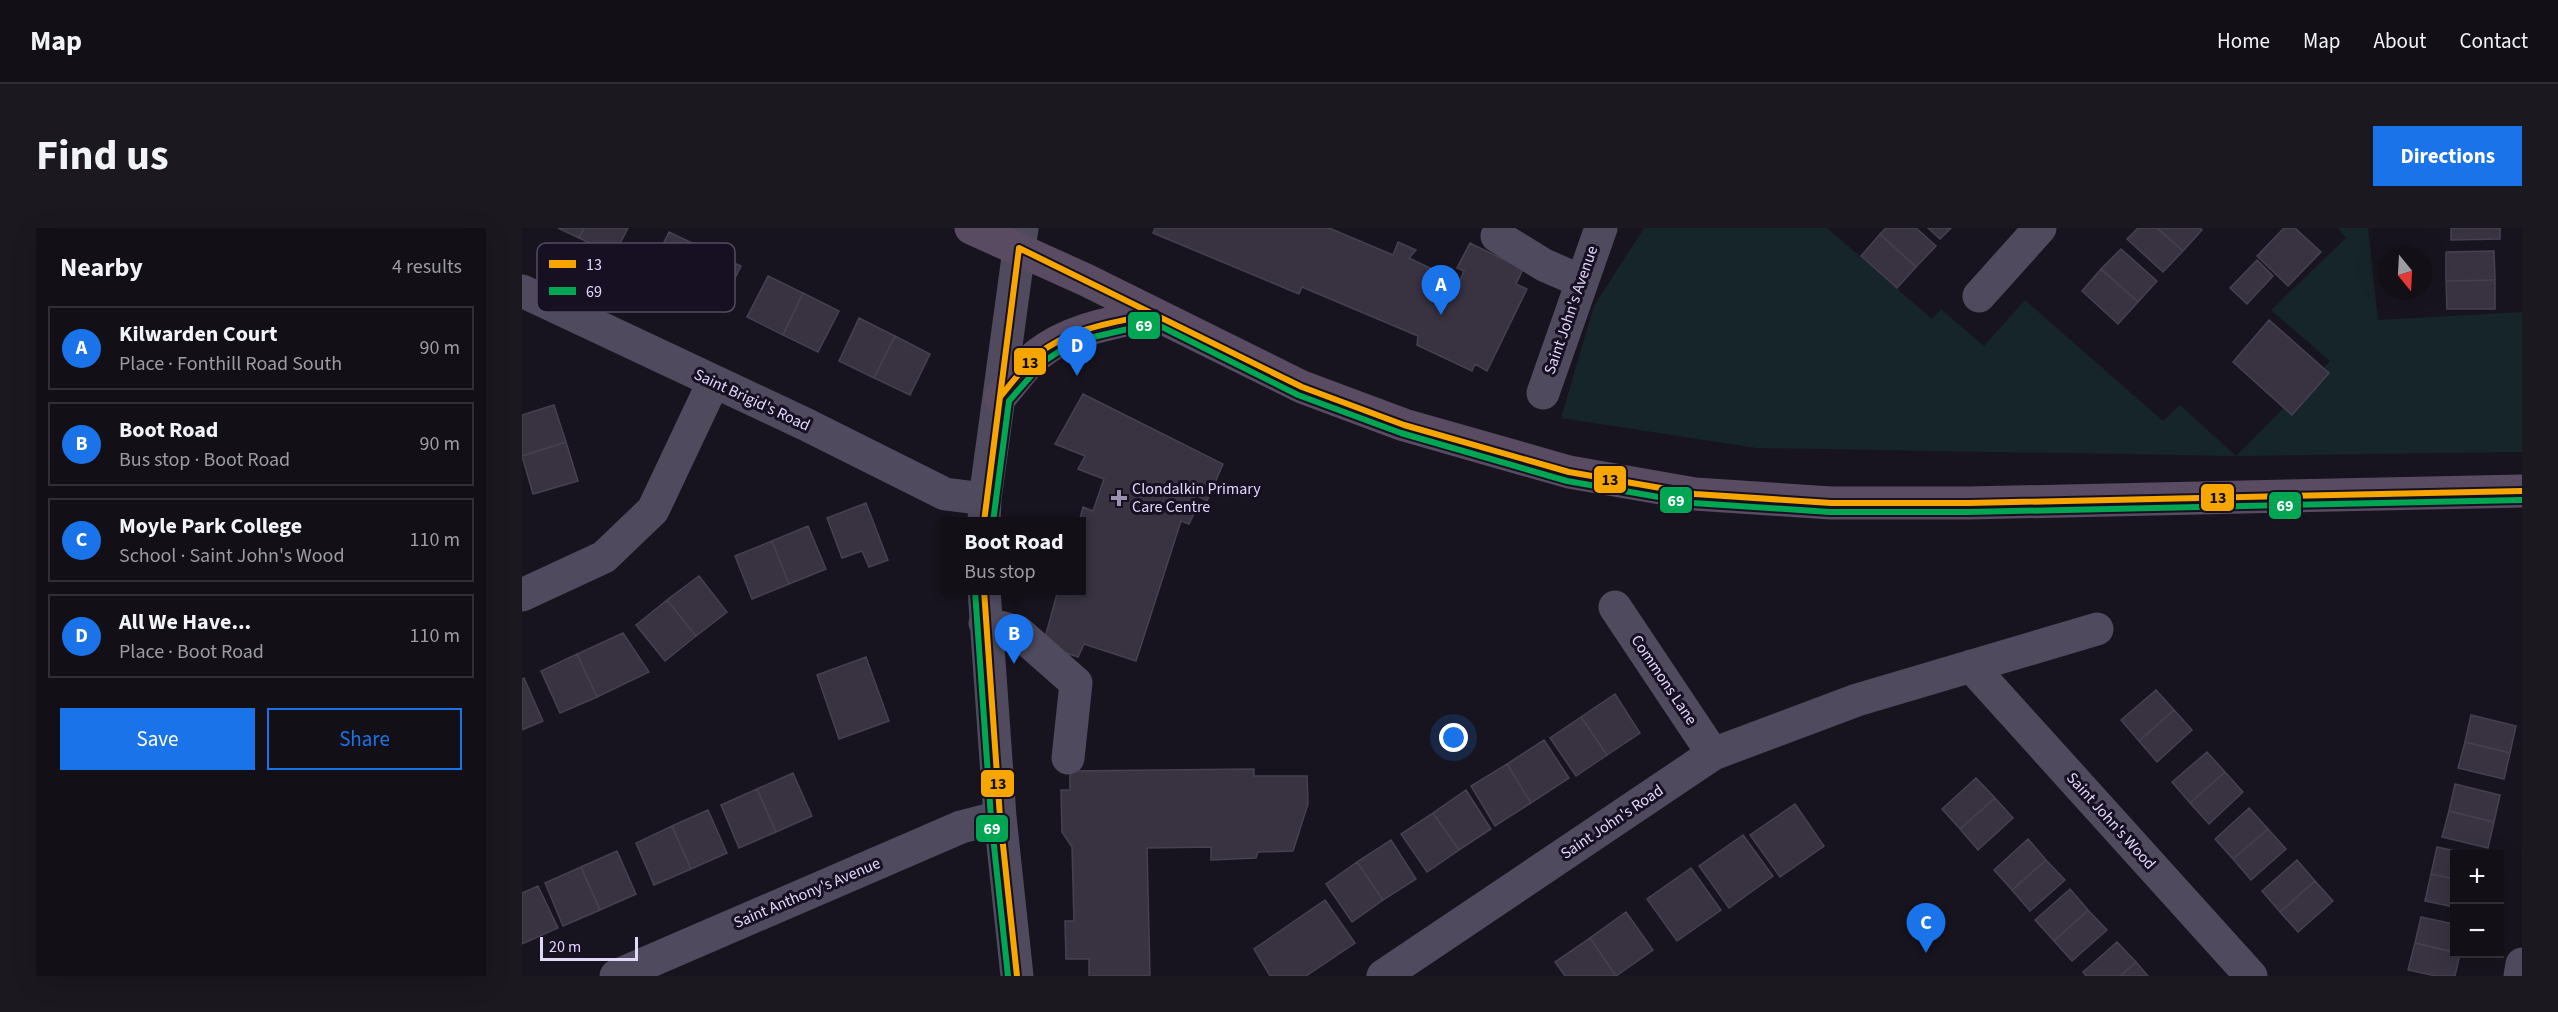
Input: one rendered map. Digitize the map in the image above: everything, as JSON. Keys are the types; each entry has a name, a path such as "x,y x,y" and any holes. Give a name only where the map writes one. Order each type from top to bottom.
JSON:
{"main road":[{"path":"971,228 1021,238 1155,314 1302,387 1404,425 1569,472 1695,494 1831,503 1969,503 2522,491"},
{"path":"1000,397 1037,355 1065,337 1082,330 1155,314"}],"street":[{"path":"1979,296 2040,228"},
{"name":"Saint John's Avenue","path":"1543,393 1598,229"},
{"path":"1497,237 1544,265 1581,281"},
{"path":"985,510 1021,238"},
{"name":"Saint Brigid's Road","path":"522,291 537,298"},
{"name":"Saint Brigid's Road","path":"566,312 945,494 985,510"},
{"path":"522,595 604,557 653,510 713,382"},
{"path":"984,595 1000,818 1017,976"},
{"name":"Commons Lane","path":"1615,607 1713,754"},
{"path":"985,623 1018,632 1076,683 1068,758"},
{"path":"1971,666 2097,629"},
{"name":"Saint John's Road","path":"1383,976 1713,754 1857,700 1971,666"},
{"name":"Saint John's Wood","path":"1971,666 2251,976"},
{"name":"Saint Anthony's Avenue","path":"616,976 961,827 1000,818"},
{"path":"2520,976 2522,964"}],"shaded area":[{"path":"1644,228 1827,228 1932,319 1941,309 1984,346 2025,300 2163,421 2180,405 2236,456 1756,448 1561,418 1594,306"},
{"path":"2338,228 2368,228 2378,320 2522,312 2522,452 2236,456 2330,361 2271,310 2346,238"}],"building":[{"path":"558,228 584,228 579,238"},
{"path":"584,228 628,228 620,243 589,243 579,238"},
{"path":"1155,228 1329,228 1393,255 1398,242 1416,250 1409,258 1459,282 1464,271 1457,268 1470,243 1523,269 1516,284 1527,289 1487,371 1475,364 1472,371 1417,345 1418,336 1302,287 1299,294 1153,233"},
{"path":"1886,228 1916,228 1936,246 1916,267 1880,234"},
{"path":"1928,228 1951,228 1940,239"},
{"path":"2138,228 2157,228 2183,251 2163,272 2127,239"},
{"path":"2157,228 2200,228 2202,230 2183,251"},
{"path":"2284,228 2295,228 2321,252 2288,286 2257,256"},
{"path":"2451,228 2500,228 2500,239 2451,240"},
{"path":"669,232 692,243 664,243"},
{"path":"1880,234 1916,267 1897,288 1861,256"},
{"path":"2121,249 2157,281 2138,302 2101,269"},
{"path":"2494,251 2495,280 2446,281 2446,252"},
{"path":"2257,260 2273,276 2247,304 2230,288"},
{"path":"735,263 741,266 735,278"},
{"path":"2101,269 2138,302 2118,324 2082,291"},
{"path":"768,276 803,293 783,335 747,317"},
{"path":"2495,280 2495,309 2447,309 2446,281"},
{"path":"803,293 839,311 818,352 783,335"},
{"path":"859,318 895,336 874,378 839,361"},
{"path":"2269,320 2329,373 2292,415 2233,362"},
{"path":"895,336 930,354 910,395 874,378"},
{"path":"1083,394 1223,464 1207,501 1196,495 1191,504 1197,507 1189,524 1181,521 1136,661 1084,644 1078,657 1043,645 1057,595 1086,595 1086,517 1080,517 1083,507 1093,511 1104,479 1078,469 1085,456 1055,444"},
{"path":"554,405 566,442 522,456 522,415"},
{"path":"566,442 578,481 533,494 522,456"},
{"path":"866,503 888,560 869,567 862,551 842,558 827,518"},
{"path":"808,526 826,569 789,584 772,541"},
{"path":"772,541 789,584 752,599 735,556"},
{"path":"699,576 727,612 696,636 667,600"},
{"path":"667,600 696,636 665,661 636,625"},
{"path":"623,633 649,672 597,697 577,654"},
{"path":"577,654 597,697 560,713 541,671"},
{"path":"866,657 889,721 839,739 817,675"},
{"path":"524,678 543,721 522,730 522,679"},
{"path":"2156,690 2174,710 2139,741 2121,720"},
{"path":"1615,694 1640,733 1607,755 1581,717"},
{"path":"2174,710 2192,730 2157,762 2139,741"},
{"path":"2471,715 2516,726 2510,753 2465,742"},
{"path":"1581,717 1607,755 1576,776 1550,738"},
{"path":"1544,740 1569,778 1531,803 1507,764"},
{"path":"2465,742 2510,753 2504,779 2458,768"},
{"path":"2207,752 2225,772 2190,803 2172,782"},
{"path":"1507,764 1531,803 1495,826 1471,786"},
{"path":"1254,769 1254,776 1307,776 1308,804 1293,851 1258,852 1256,858 1211,860 1211,847 1147,848 1150,976 1089,976 1089,959 1066,959 1065,921 1074,921 1072,847 1062,832 1061,790 1070,790 1070,771"},
{"path":"2225,772 2243,792 2209,824 2190,803"},
{"path":"793,773 812,816 776,832 757,789"},
{"path":"1976,778 1995,798 1960,829 1942,809"},
{"path":"2455,784 2500,795 2494,822 2449,811"},
{"path":"757,789 776,832 739,848 721,805"},
{"path":"1466,790 1491,829 1459,850 1433,813"},
{"path":"1995,798 2013,818 1978,850 1960,829"},
{"path":"1795,804 1824,846 1780,877 1750,835"},
{"path":"2249,808 2268,829 2233,859 2215,839"},
{"path":"708,810 727,853 691,869 672,826"},
{"path":"2449,811 2494,822 2488,848 2442,837"},
{"path":"1433,813 1459,850 1427,872 1401,834"},
{"path":"672,826 691,869 654,885 636,843"},
{"path":"2268,829 2286,849 2251,880 2233,859"},
{"path":"1743,835 1773,876 1729,908 1699,866"},
{"path":"2028,839 2046,860 2012,890 1994,870"},
{"path":"1391,840 1416,879 1383,900 1357,862"},
{"path":"2437,847 2451,850 2450,878 2431,874"},
{"path":"617,851 636,894 600,910 581,867"},
{"path":"2046,860 2065,880 2030,911 2012,890"},
{"path":"2297,860 2315,881 2280,912 2262,891"},
{"path":"1357,862 1383,900 1352,922 1326,884"},
{"path":"581,867 600,910 563,926 545,883"},
{"path":"1691,868 1721,910 1677,941 1647,899"},
{"path":"2431,874 2450,878 2450,906 2425,901"},
{"path":"2315,881 2333,901 2298,932 2280,912"},
{"path":"538,886 558,928 522,944 522,893"},
{"path":"2070,889 2088,910 2054,941 2035,920"},
{"path":"1325,900 1355,943 1306,976 1270,976 1254,949"},
{"path":"2088,910 2107,930 2072,961 2054,941"},
{"path":"1626,912 1653,950 1616,976 1590,938"},
{"path":"2421,917 2450,923 2450,951 2415,943"},
{"path":"1590,938 1616,976 1565,976 1555,962"},
{"path":"2117,942 2136,962 2120,976 2086,976 2083,972"},
{"path":"2415,943 2450,952 2450,958 2459,958 2455,976 2436,976 2408,970"},
{"path":"2136,962 2148,976 2120,976"}],"transit line":[{"name":"13","path":"985,517 1019,248 1302,387 1404,425 1569,472 1695,494 1831,503 1969,503 2522,491"},
{"name":"13","path":"1000,397 1037,355 1064,338 1093,327 1155,314"},
{"name":"69","path":"994,517 1009,401 1043,362 1069,345 1154,323 1298,395 1401,433 1567,481 1693,503 1830,512 1969,512 2522,500"},
{"name":"69","path":"975,595 991,818 1008,976"},
{"name":"13","path":"984,595 1000,817 1017,976"}],"place":[{"name":"Kilwarden Court","path":"1441,315"},
{"name":"All We Have...","path":"1077,376"},
{"name":"Clondalkin Primary Care Centre","path":"1119,498"},
{"name":"Boot Road","path":"1014,664"},
{"name":"Moyle Park College","path":"1926,953"}]}
